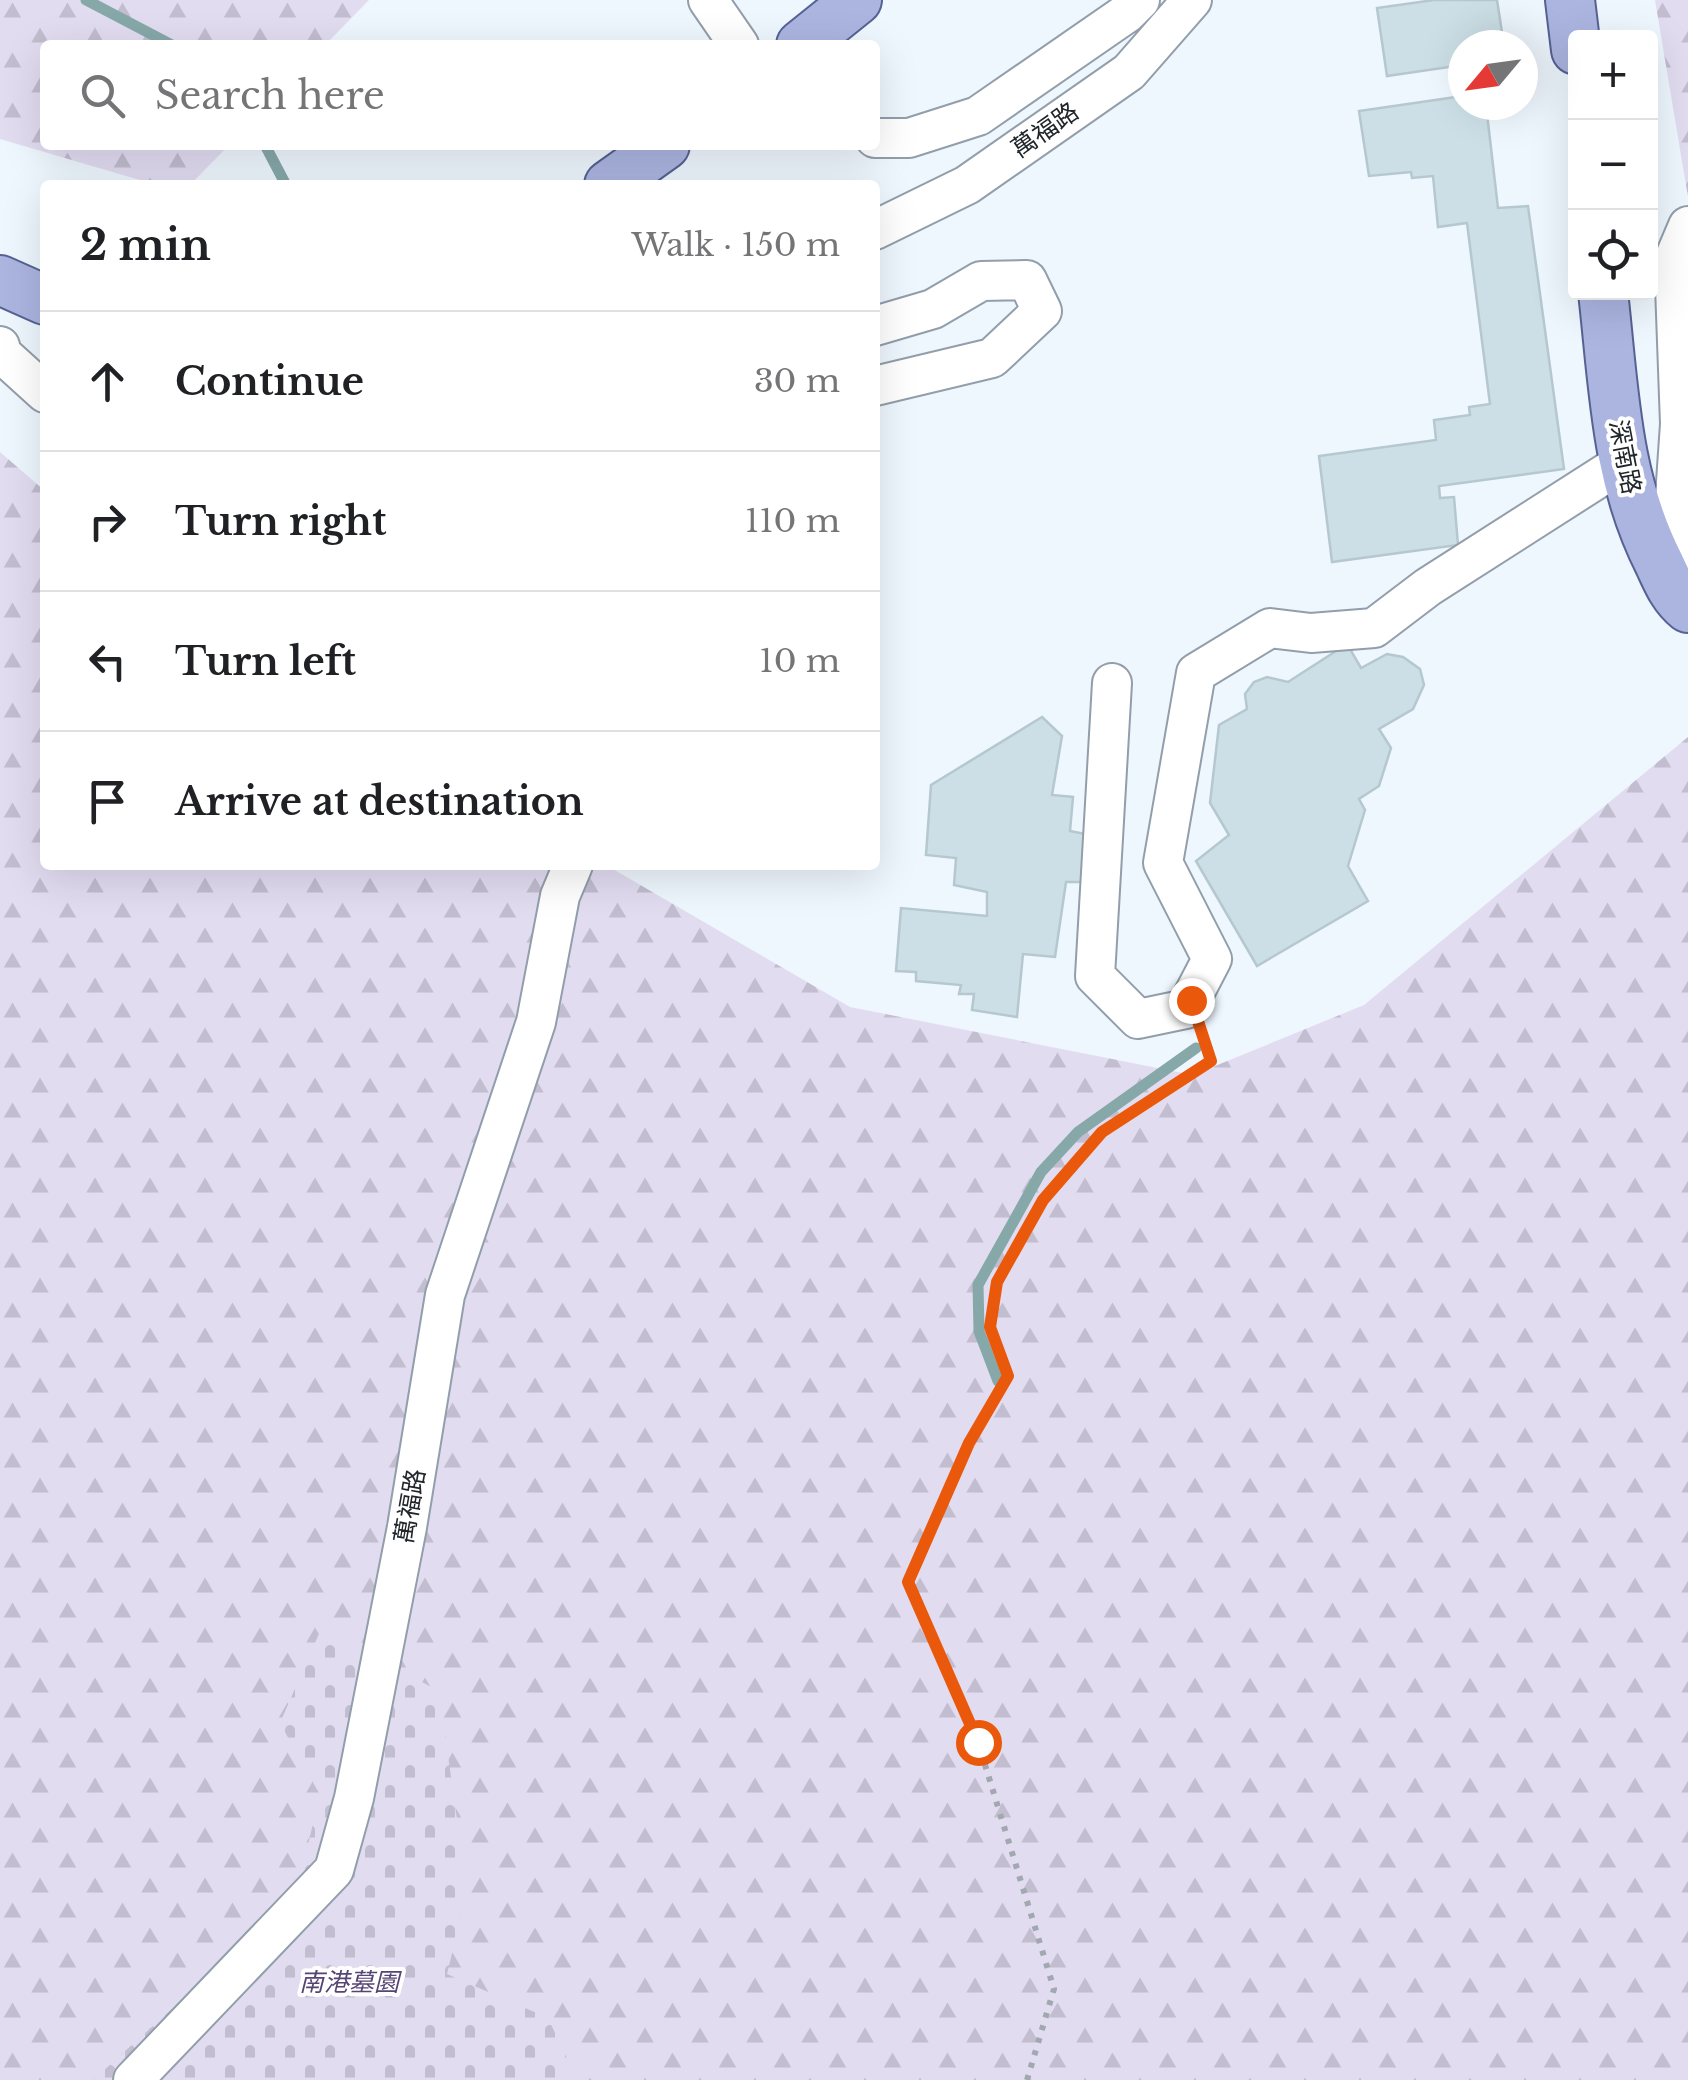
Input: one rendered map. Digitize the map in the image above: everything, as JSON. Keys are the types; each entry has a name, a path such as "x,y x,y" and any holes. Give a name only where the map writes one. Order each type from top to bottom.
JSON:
{"main road":[{"path":"806,40 857,0"},
{"path":"1570,0 1574,30"},
{"path":"616,180 658,150"},
{"path":"0,280 40,298"},
{"name":"深南路","path":"1604,300 1622,464 1640,525 1679,596"}],"street":[{"path":"708,0 736,40"},
{"path":"880,138 909,138 978,116 1127,13 1140,0"},
{"name":"萬福路","path":"880,228 966,185 1129,72 1192,0"},
{"path":"1679,596 1680,424 1674,259 1688,226"},
{"path":"880,324 933,308 982,281 1027,280 1042,311 992,358 880,385"},
{"path":"0,346 2,354 40,388"},
{"path":"1112,683 1095,976 1138,1019 1186,1008 1212,959 1163,863 1196,672 1270,628 1311,633 1374,628 1428,587 1622,464"},
{"name":"萬福路","path":"133,2080 334,1870 354,1798 403,1546 445,1295 536,1022 560,896 570,870"}],"path":[{"path":"1027,2080 1054,1989 978,1742 908,1582 969,1443 1008,1376 990,1327 997,1282 1043,1200 1102,1132 1211,1061 1191,1000"}],"green space":[{"path":"0,0 369,0 330,40 40,40 40,150 224,150 195,180 140,180 0,139"},
{"path":"1655,0 1688,0 1688,197"},
{"path":"0,452 40,487 40,870 615,870 850,1007 1193,1075 1364,1005 1688,737 1688,2080 0,2080"},
{"name":"南港墓園","path":"321,1629 439,1691 467,1891 447,1974 548,2018 577,2080 93,2080 295,1898 320,1795 280,1723"}],"building":[{"path":"1434,0 1497,0 1502,30 1448,30 1448,67 1387,76 1377,8"},
{"path":"1448,98 1448,120 1488,120 1498,208 1528,206 1564,469 1439,486 1440,498 1454,497 1458,545 1332,562 1319,456 1436,440 1434,420 1470,415 1469,407 1490,404 1467,223 1438,227 1433,176 1412,178 1411,172 1369,176 1359,111"},
{"path":"1347,644 1361,668 1387,654 1403,657 1420,669 1424,685 1413,709 1379,729 1391,748 1379,786 1359,799 1365,810 1348,866 1368,901 1257,966 1196,861 1229,835 1210,803 1219,725 1247,709 1245,694 1254,682 1267,677 1288,682"},
{"path":"1042,717 1062,736 1052,795 1073,797 1070,831 1090,835 1087,882 1066,882 1055,957 1023,954 1017,1017 972,1010 974,994 959,994 961,985 916,981 916,972 896,971 901,908 987,916 987,892 954,885 956,858 926,855 931,785"}],"waterway":[{"path":"86,0 162,40"},
{"path":"268,150 283,180"},
{"path":"998,1381 979,1331 978,1285 1041,1172 1078,1132 1196,1048"}],"route":[{"path":"978,1742 908,1582 969,1443 1008,1376 990,1327 997,1282 1043,1200 1102,1132 1211,1061 1191,1000"}]}
